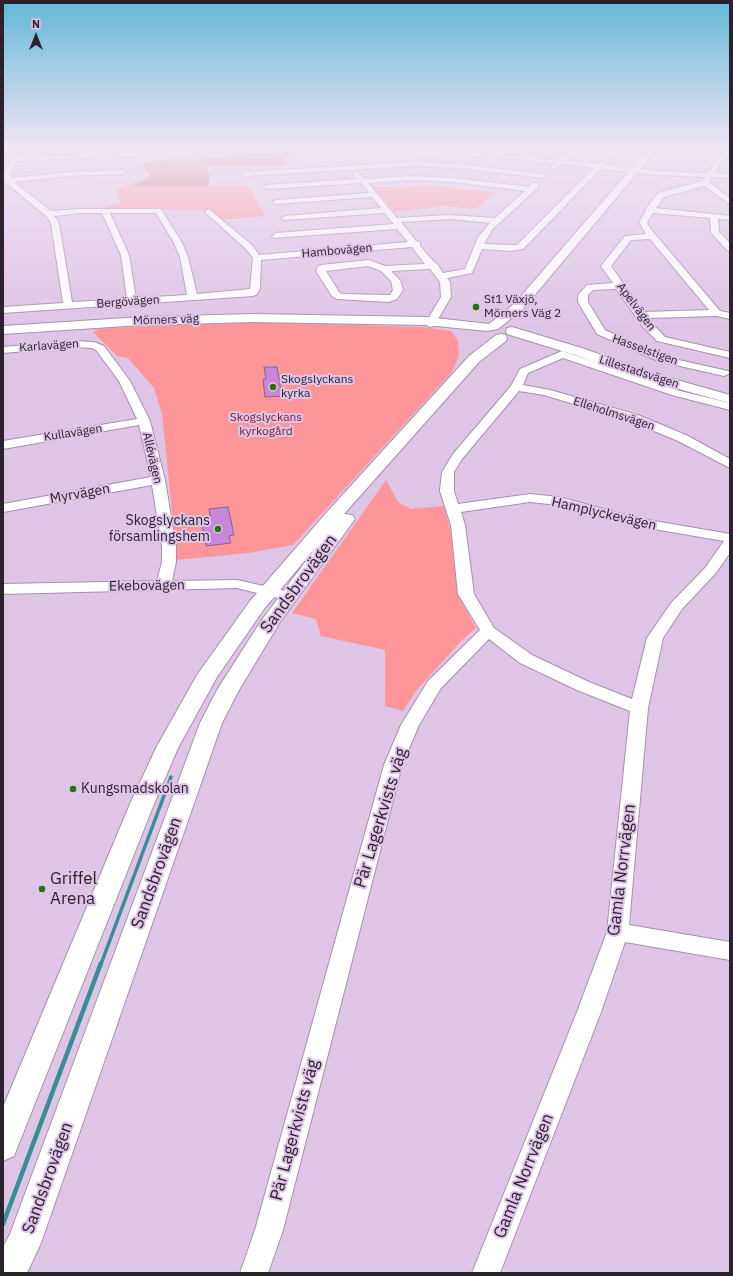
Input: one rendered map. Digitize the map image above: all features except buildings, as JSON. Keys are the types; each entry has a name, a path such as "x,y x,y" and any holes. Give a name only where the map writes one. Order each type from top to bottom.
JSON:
{"main road":[{"name":"Sandsbrovägen","path":"3,1145 167,748 207,675 249,616 280,594 401,442 474,359 484,342 488,331 519,306 604,208"},
{"name":"Sandsbrovägen","path":"474,359 507,334 510,321 519,306"},
{"name":"Mörners väg","path":"3,330 206,319 328,319 431,323 507,334"},
{"name":"Lillestadsvägen","path":"507,334 640,374 712,399 730,399"},
{"name":"Sandsbrovägen","path":"8,1273 24,1243 211,723 236,678 271,621 280,594"}],"street":[{"path":"41,208 49,214 57,232 68,306"},
{"path":"385,208 434,266 445,282 447,294 431,323"},
{"path":"442,276 459,274 468,271 482,238 511,208"},
{"path":"478,246 510,248 520,246 558,208"},
{"path":"651,208 643,222 652,236 717,313"},
{"path":"285,218 387,210"},
{"path":"649,210 714,218 730,218"},
{"path":"49,214 81,211 158,211 177,240 184,257 193,298"},
{"path":"105,211 125,255 132,302"},
{"path":"209,211 249,247 257,258"},
{"path":"276,236 450,217 497,221"},
{"path":"714,218 715,233 730,248"},
{"name":"Apelvägen","path":"652,236 628,238 606,266 619,286 646,326 661,339 730,355"},
{"name":"Hambovägen","path":"257,258 416,244"},
{"name":"Bergövägen","path":"3,310 253,293 255,289 257,258"},
{"path":"384,269 395,280 398,290 394,297 389,300 340,297 335,294 321,271 321,268 365,263 384,269 434,266"},
{"name":"Hasselstigen","path":"619,286 587,283 583,295 583,302 604,335 662,359 724,373"},
{"path":"640,315 717,313 730,316"},
{"name":"Karlavägen","path":"3,350 73,344 94,345"},
{"name":"Allévägen","path":"94,345 100,348 124,381 144,421 158,480 169,547 169,562 164,586"},
{"path":"563,350 524,371 516,387 457,457 448,472 447,491 458,525 466,594 488,632 526,659 583,686 639,708"},
{"name":"Elleholmsvägen","path":"516,387 546,392 634,418 682,438 730,464"},
{"name":"Lillestadsvägen","path":"712,399 730,407"},
{"name":"Kullavägen","path":"3,444 144,421"},
{"name":"Myrvägen","path":"3,508 158,480"},
{"name":"Hamplyckevägen","path":"453,509 506,500 530,498 559,500 636,522 730,538"},
{"name":"Gamla Norrvägen","path":"486,1273 586,1019 618,932 639,708 655,638 676,606 710,571 730,543"},
{"name":"Ekebovägen","path":"3,589 237,584 280,594"},
{"name":"Pär Lagerkvists väg","path":"254,1273 269,1230 393,765 410,725 434,685 463,654 488,632"},
{"path":"618,932 730,951"}],"green space":[{"path":"105,208 260,208 265,216 221,219 213,211 206,210 103,210"},
{"path":"391,208 432,208 395,212"},
{"path":"461,208 479,208 477,209"},
{"name":"Skogslyckans kyrkogård","path":"255,322 423,327 451,331 458,341 459,356 452,372 293,545 249,553 177,560 162,414 154,388 128,358 117,356 93,332 99,329"},
{"path":"386,480 398,502 411,509 444,506 452,535 453,557 460,599 476,628 461,641 416,691 403,711 385,706 385,650 321,636 316,619 292,613"}],"waterway":[{"path":"101,964 171,777"},
{"path":"3,1224 101,963"}],"place":[{"name":"St1 Växjö, Mörners Väg 2","path":"476,307"},
{"name":"Skogslyckans kyrka","path":"273,387"},
{"name":"Skogslyckans församlingshem","path":"218,529"},
{"name":"Kungsmadskolan","path":"73,789"},
{"name":"Griffel Arena","path":"42,889"}]}
